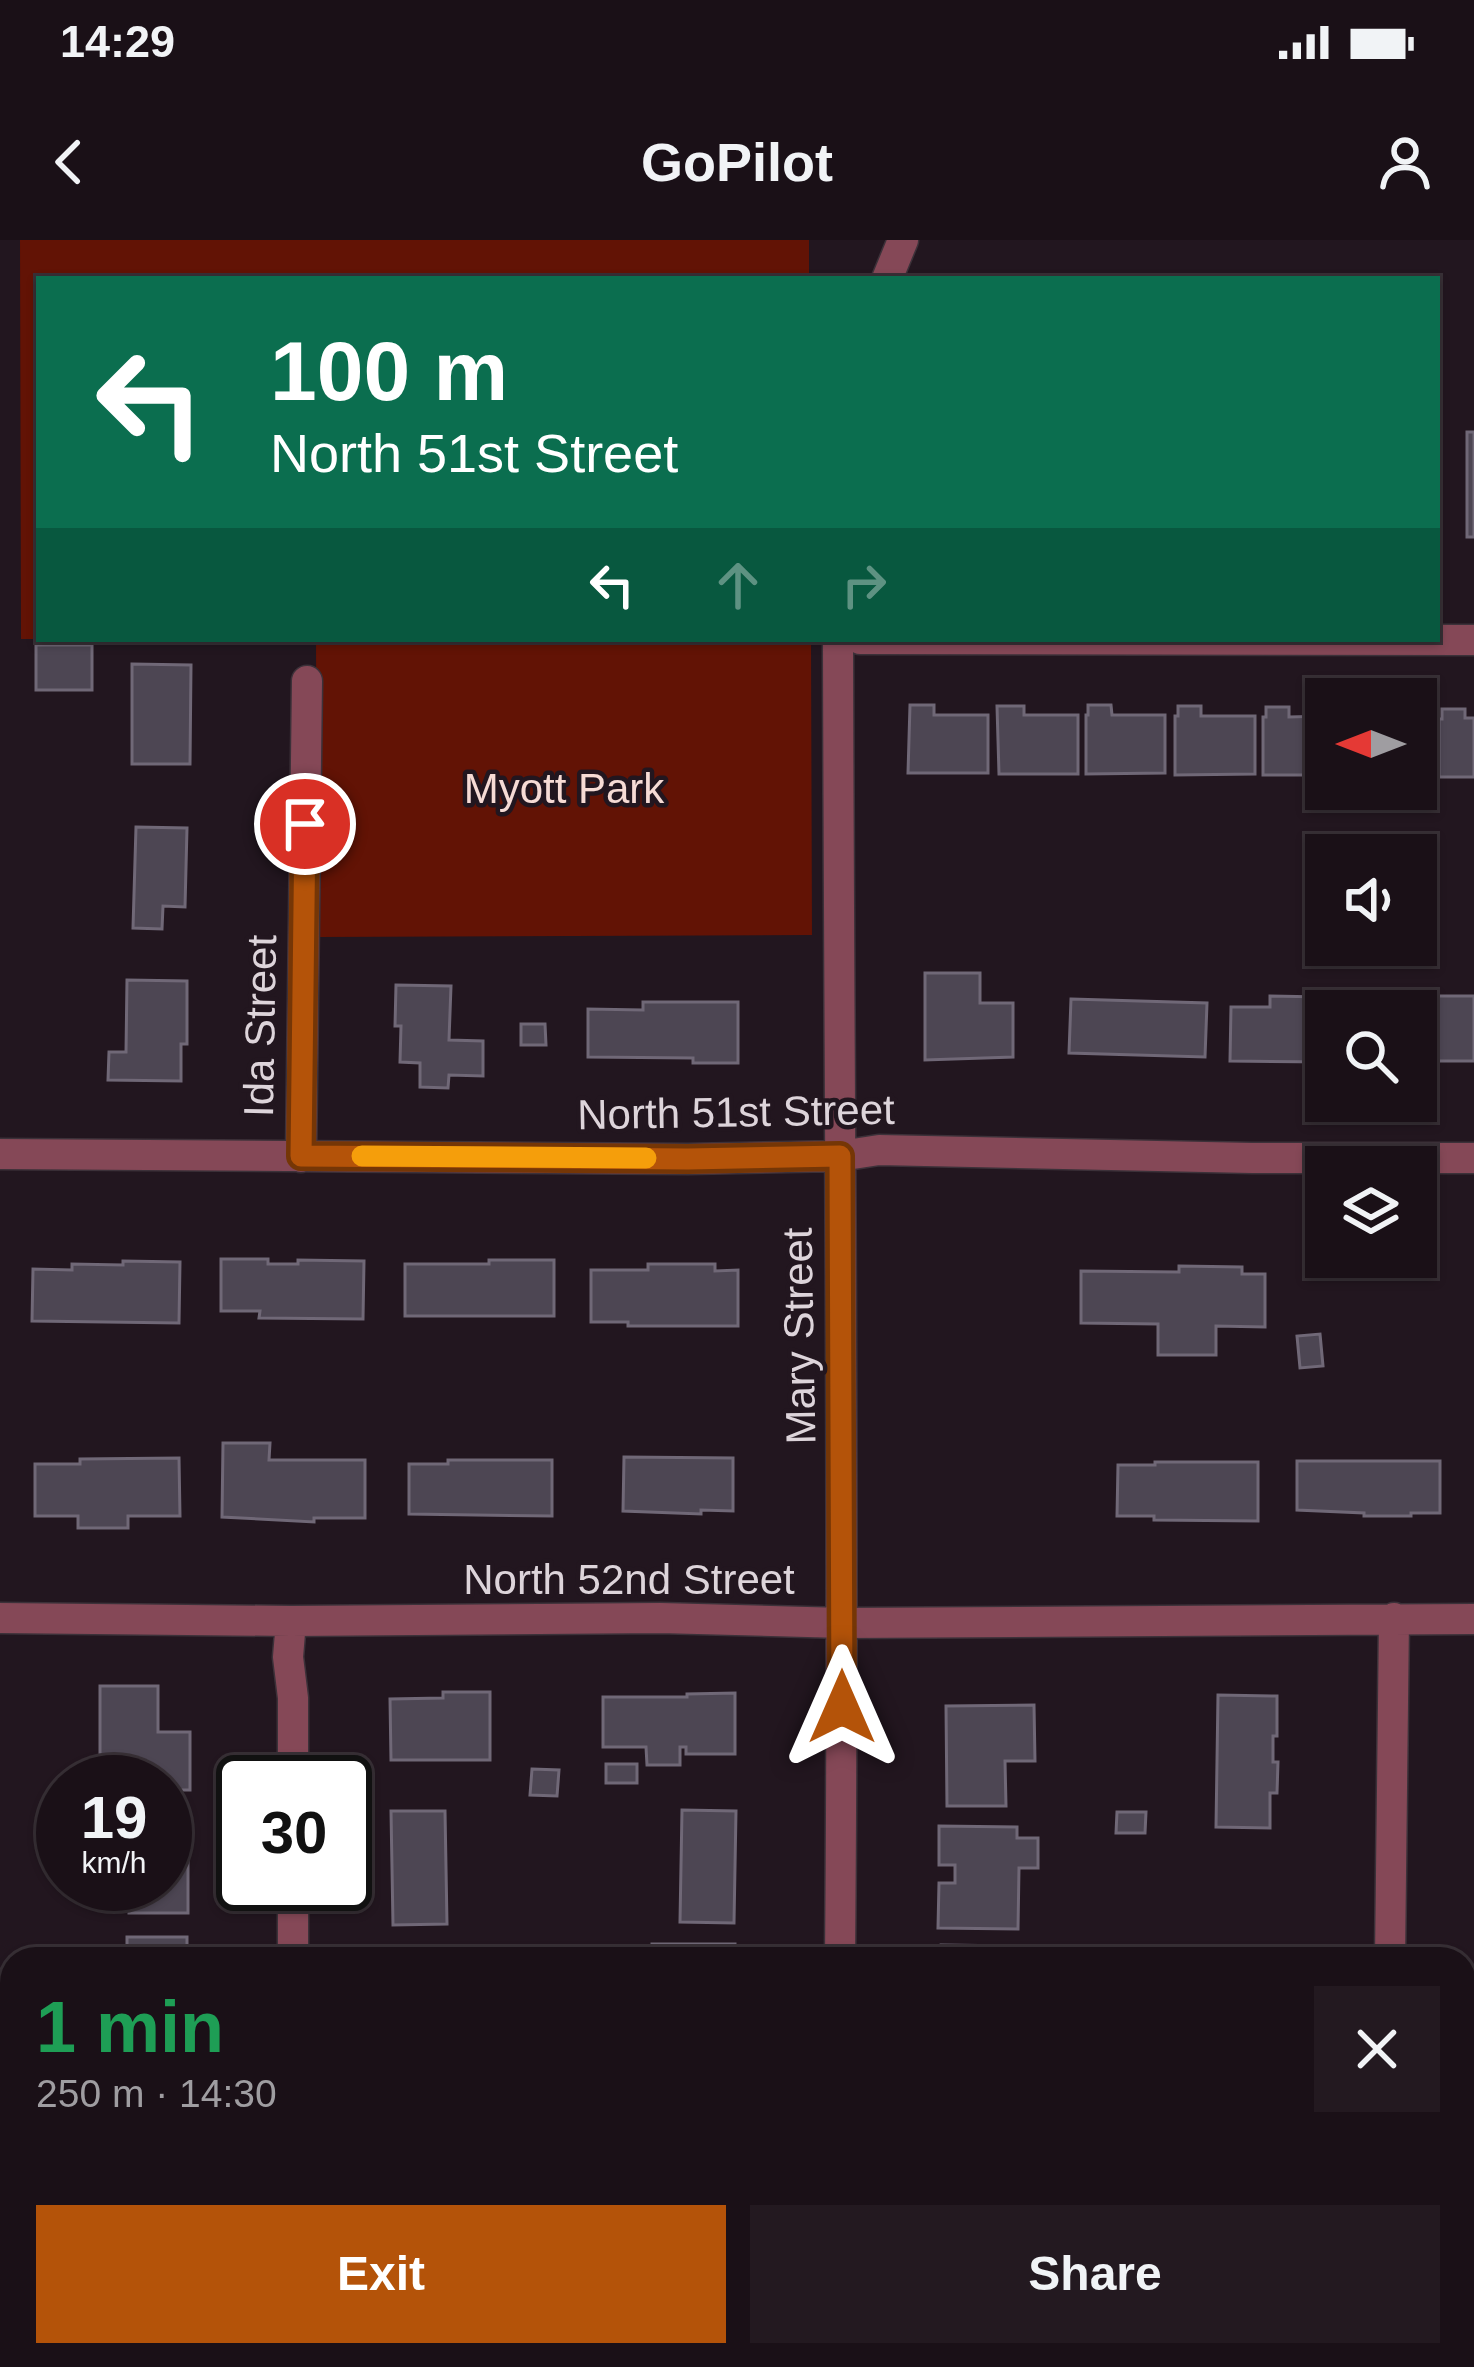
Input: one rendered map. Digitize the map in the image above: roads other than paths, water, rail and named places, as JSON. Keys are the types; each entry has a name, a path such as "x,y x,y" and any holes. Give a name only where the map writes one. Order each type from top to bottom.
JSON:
{"street":[{"path":"888,276 903,240"},
{"path":"1440,640 1474,640"},
{"name":"Mary Street","path":"838,642 840,1947"},
{"name":"Ida Street","path":"301,1156 307,681"},
{"name":"North 51st Street","path":"0,1154 688,1159 840,1156 880,1150 1474,1158"},
{"name":"North 52nd Street","path":"0,1618 660,1618 843,1623 1474,1618"},
{"path":"1390,1947 1394,1618"},
{"path":"291,1621 293,1755"},
{"path":"293,1911 293,1947"}],"park label":[{"name":"Myott Park","path":"564,788"}]}
